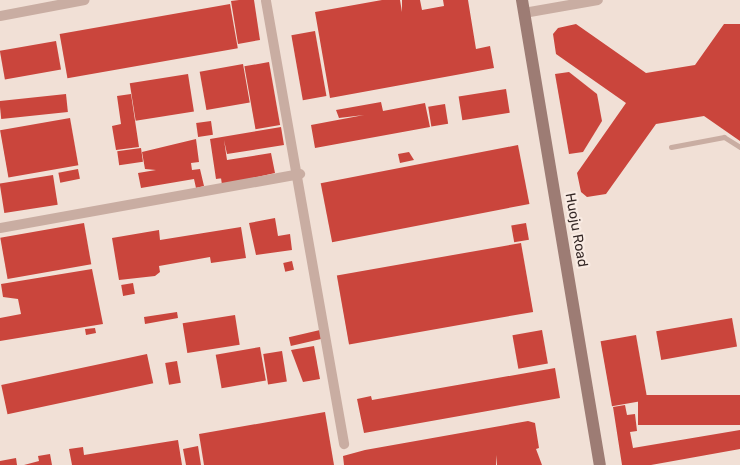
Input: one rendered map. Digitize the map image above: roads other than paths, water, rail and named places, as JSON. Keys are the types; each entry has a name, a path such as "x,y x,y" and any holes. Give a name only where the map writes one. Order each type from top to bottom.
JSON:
{"street":[{"path":"0,16 84,0"},
{"name":"Huoju Road","path":"522,0 600,465"},
{"path":"524,14 598,0"},
{"path":"266,1 300,174 344,444"},
{"path":"0,228 300,174"}],"lane":[{"path":"671,147 724,137 740,147"}]}
